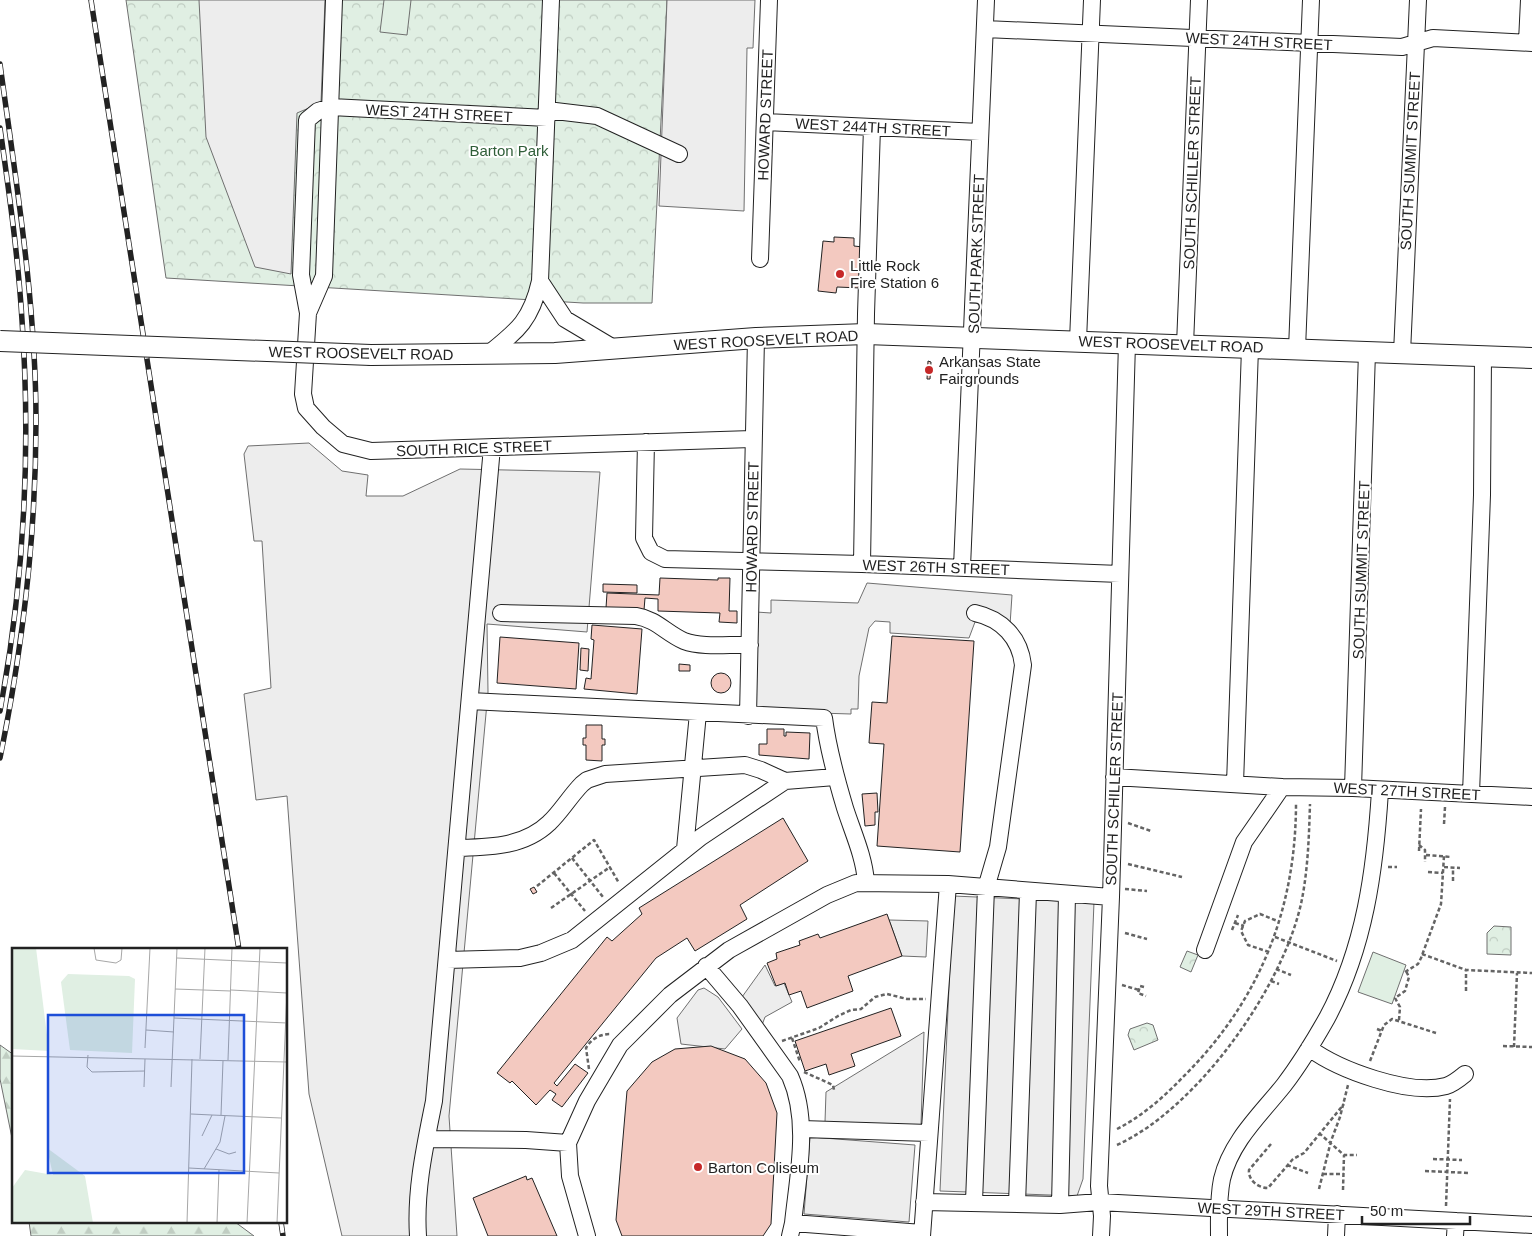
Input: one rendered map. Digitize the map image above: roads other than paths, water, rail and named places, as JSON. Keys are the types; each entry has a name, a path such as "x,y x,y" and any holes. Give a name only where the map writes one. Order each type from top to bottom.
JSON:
{"main road":[{"name":"WEST ROOSEVELT ROAD","path":"0,341 371,355 487,355 617,350 756,338 866,334 974,336 1532,358"}],"street":[{"name":"SOUTH RICE STREET","path":"308,313 324,276 334,0"},
{"path":"487,355 519,330 528,319 536,300 540,282 551,0"},
{"name":"HOWARD STREET","path":"760,259 769,0"},
{"name":"SOUTH PARK STREET","path":"962,567 974,336 986,0"},
{"path":"1078,341 1092,0"},
{"name":"SOUTH SCHILLER STREET","path":"1185,345 1199,0"},
{"path":"1297,349 1311,0"},
{"name":"SOUTH SUMMIT STREET","path":"1402,353 1418,0"},
{"path":"1529,0 1529,43"},
{"name":"WEST 24TH STREET","path":"985,29 1402,48 1432,38 1529,43"},
{"name":"SOUTH RICE STREET","path":"331,107 318,111 307,120 301,276 308,313 303,380 306,408 323,427 343,444 371,451 752,439"},
{"name":"WEST 24TH STREET","path":"331,107 598,116 679,154"},
{"name":"WEST 244TH STREET","path":"765,122 980,132"},
{"path":"862,564 872,127"},
{"path":"540,282 565,319 617,350"},
{"name":"HOWARD STREET","path":"748,716 752,562 752,439 756,338"},
{"name":"SOUTH SCHILLER STREET","path":"1101,1236 1102,1216 1099,1202 1108,930 1111,893 1127,342"},
{"path":"1235,784 1250,348"},
{"name":"SOUTH SUMMIT STREET","path":"1353,788 1367,352"},
{"path":"1470,794 1482,495 1483,356"},
{"name":"WEST 26TH STREET","path":"646,442 644,538 651,552 665,559 962,567 1120,574"},
{"path":"418,1236 416,1210 434,1101 492,448"},
{"path":"501,612 636,616 648,618 686,642 750,644"},
{"path":"974,1202 986,888 998,847 1023,665 1019,646 1009,632 991,618 975,613"},
{"path":"470,701 698,714 824,718 835,777 862,856 866,882"},
{"path":"685,849 698,714"},
{"path":"457,848 499,846 532,835 551,822 582,784 594,777 626,772 745,765 785,781 835,777"},
{"name":"WEST 27TH STREET","path":"1114,777 1282,787 1353,788 1380,791 1532,797"},
{"path":"447,960 520,958 541,953 572,940 685,849 785,781"},
{"path":"1205,950 1244,842 1282,787"},
{"path":"1219,1236 1222,1178 1235,1148 1309,1048 1339,993 1361,930 1374,867 1380,791"},
{"path":"587,1236 570,1176 568,1143 587,1101 620,1044 670,995 729,950 827,895 847,886 866,882 948,884 1067,894 1111,893"},
{"path":"706,966 740,1006 790,1076 794,1085 802,1129 792,1230 922,1235 948,884"},
{"path":"1017,1204 1028,892"},
{"path":"1060,1205 1067,894"},
{"path":"1309,1048 1340,1066 1365,1076 1416,1088 1447,1086 1465,1074"},
{"path":"802,1129 929,1133"},
{"path":"427,1139 517,1140 568,1143"},
{"name":"WEST 29TH STREET","path":"924,1202 1060,1205 1099,1202 1337,1214 1453,1226 1532,1225"},
{"path":"1336,1236 1337,1214"}],"railway":[{"path":"91,0 239,948"},
{"path":"0,64 29,287 33,332 36,421 34,506 27,590 0,758"},
{"path":"0,128 18,272 25,369 26,418 20,565 15,614 0,711"},
{"path":"281,1224 283,1236"}],"place":[{"name":"Little Rock Fire Station 6","path":"840,274"},
{"name":"Arkansas State Fairgrounds","path":"929,370"},
{"name":"Barton Coliseum","path":"698,1167"}],"park label":[{"name":"Barton Park","path":"509,150"}]}
